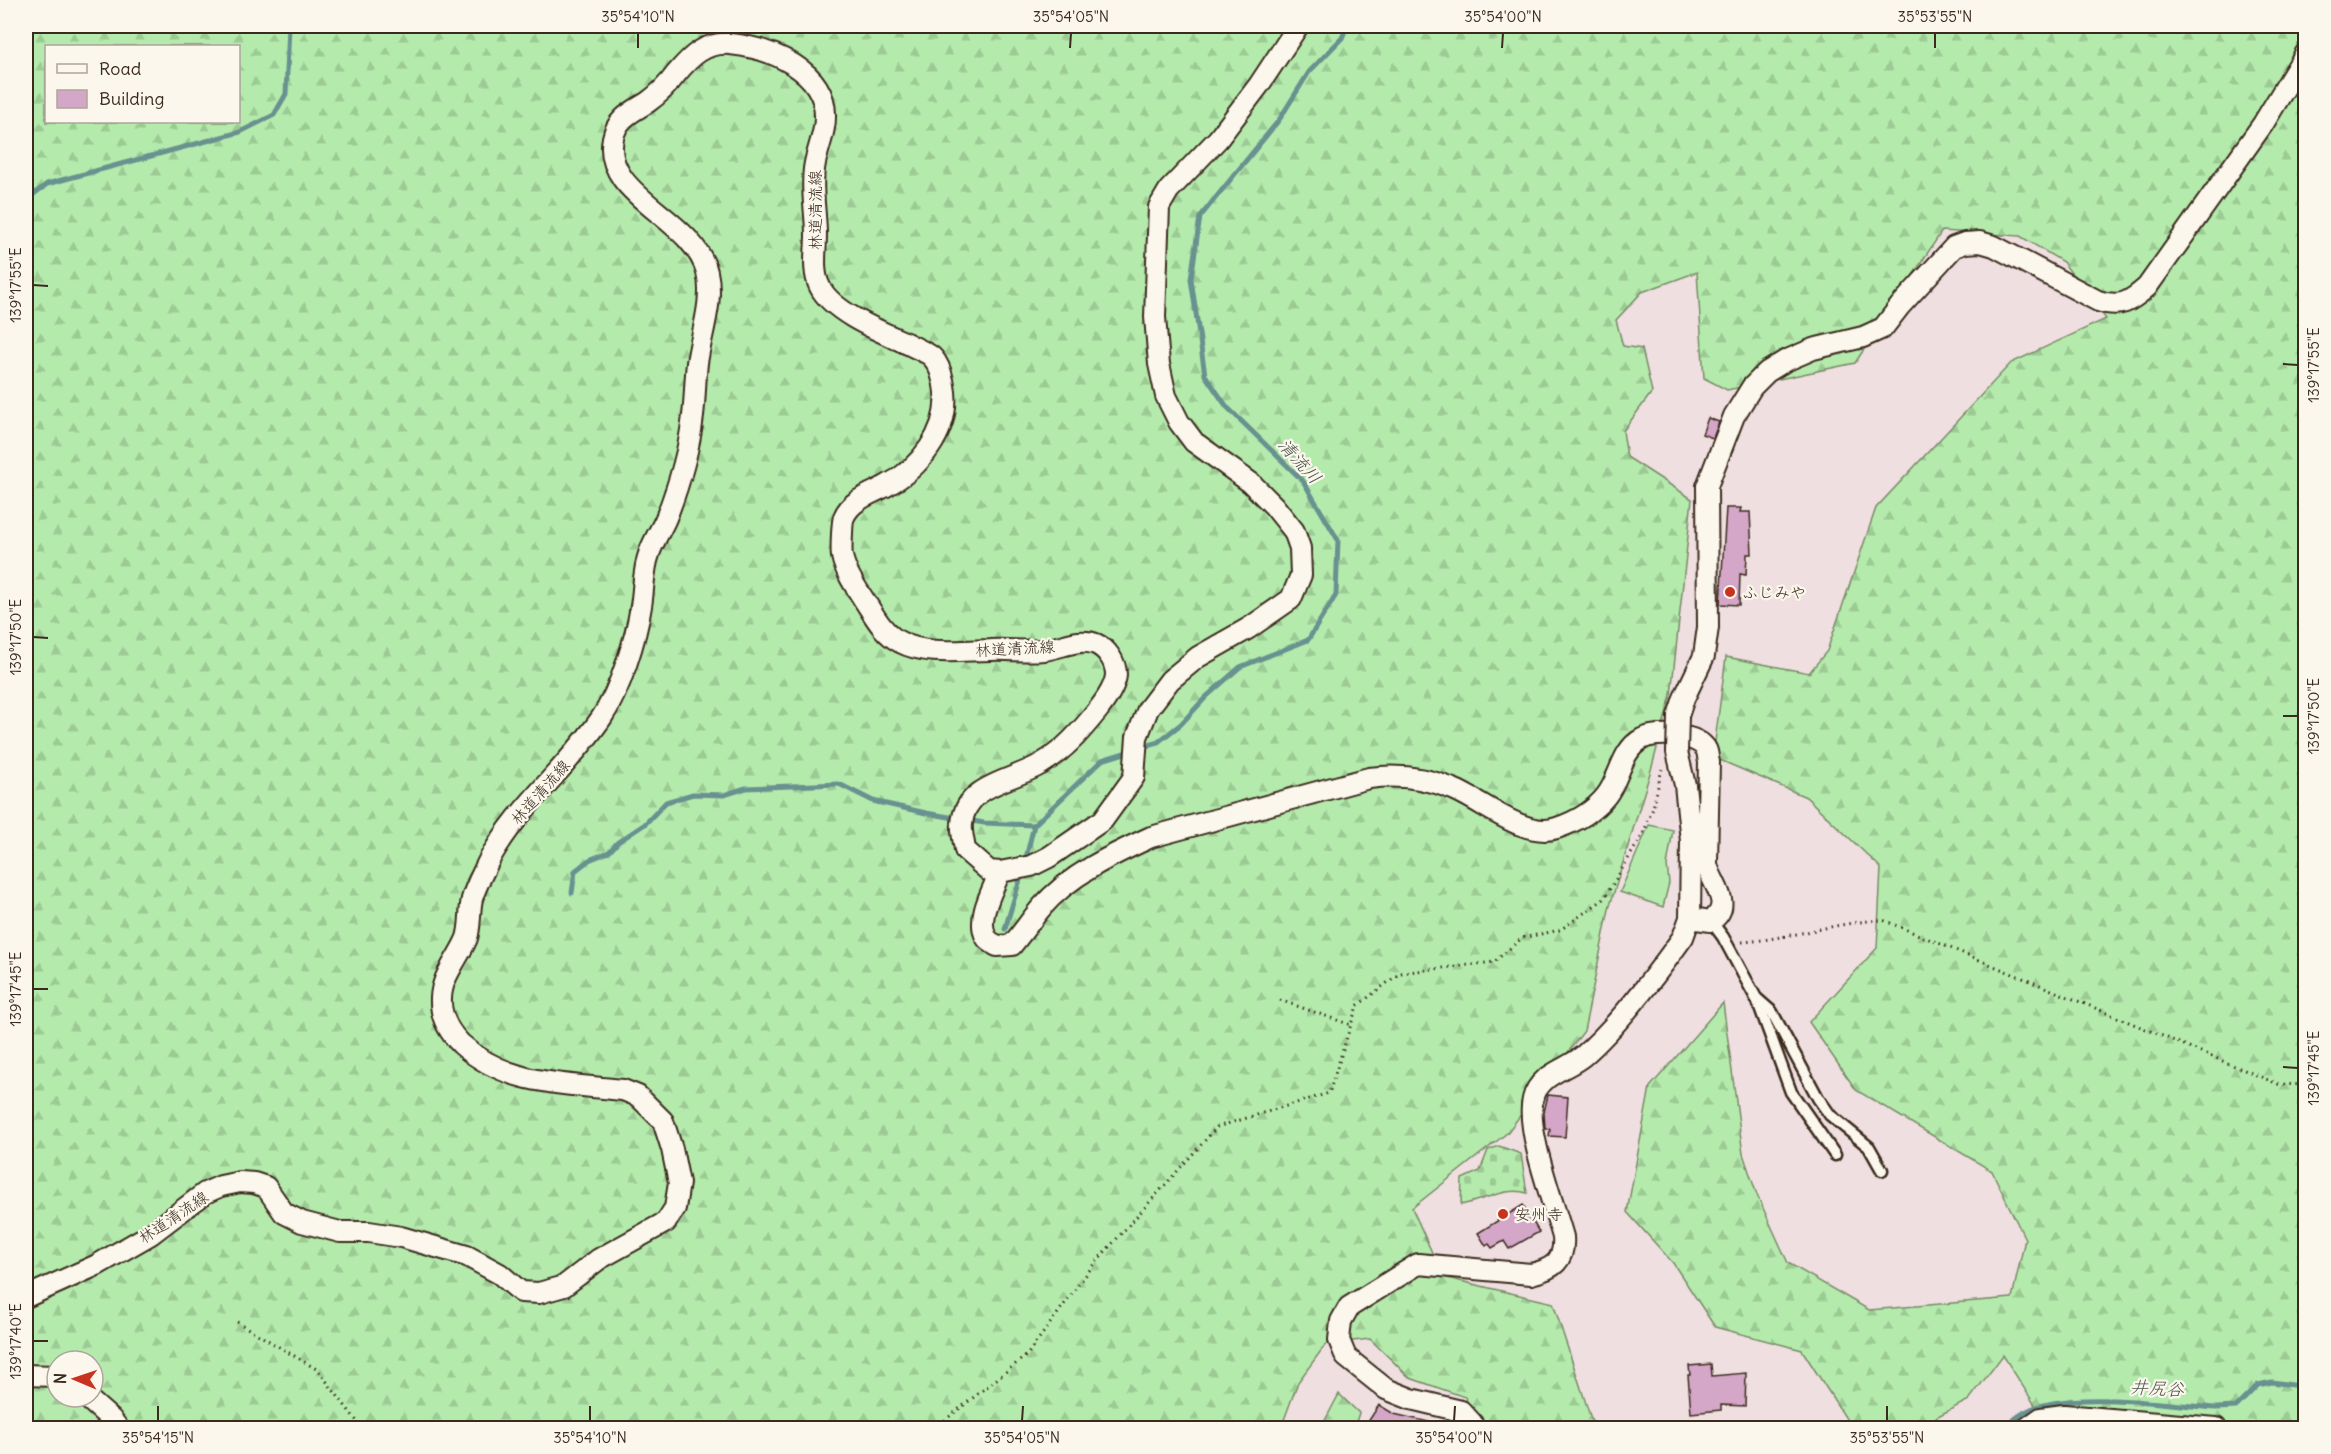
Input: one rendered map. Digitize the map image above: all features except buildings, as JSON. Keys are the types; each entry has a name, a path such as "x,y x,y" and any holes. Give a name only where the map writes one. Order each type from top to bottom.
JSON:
{"street":[{"path":"1298,26 1259,85 1218,139 1169,190 1159,207 1155,317 1163,385 1179,422 1194,442 1251,483 1294,531 1300,548 1301,575 1291,599 1249,628 1198,657 1170,680 1148,709 1137,737 1134,777 1103,820 1031,866 1000,872 988,900 982,924 986,938 997,946 1012,945 1041,908 1071,880 1151,837 1369,778 1394,774 1422,779 1454,789 1530,828 1538,831 1555,829 1577,820 1607,795 1631,749 1642,739 1655,735 1688,737 1698,741 1706,749 1709,762 1707,864 1709,874 1721,894 1722,903 1720,912 1711,921 1690,918"},
{"name":"林道清流線","path":"26,1297 97,1265 151,1234 205,1193 221,1185 240,1182 266,1187 284,1212 302,1222 340,1232 369,1232 401,1237 467,1256 500,1274 521,1292 539,1293 564,1286 599,1259 666,1222 675,1208 679,1183 663,1121 638,1096 623,1090 519,1077 495,1069 480,1060 447,1030 442,1016 441,999 443,982 466,940 472,899 487,865 507,830 522,810 550,783 604,714 630,650 640,613 647,558 665,520 686,462 709,292 706,267 693,243 626,184 615,171 611,159 612,142 618,123 632,110 649,101 667,86 699,50 713,45 728,44 763,51 801,68 812,79 826,113 813,177 816,204 816,270 821,290 837,306 853,316 931,355 942,375 946,399 944,421 914,469 891,484 859,499 844,517 841,555 854,585 885,631 899,642 920,649 1041,650 1082,642 1099,645 1111,656 1116,677 1107,699 1072,740 1061,751 1038,766 1011,779 983,788 971,801 963,819 964,850 989,871 1000,872"},
{"path":"1473,1428 1472,1423 1461,1411 1411,1399 1386,1389 1346,1357 1339,1341 1341,1321 1349,1307 1418,1264 1531,1274 1544,1271 1557,1262 1564,1251 1563,1237 1531,1125 1533,1097 1551,1074 1581,1058 1606,1035 1679,942 1690,918 1689,814 1678,756 1678,716 1704,656 1708,627 1707,486 1734,416 1752,387 1767,372 1785,361 1813,349 1863,337 1883,328 1954,247 1965,243 1980,242 1994,246 2105,303 2121,304 2132,300 2147,287 2263,124 2306,53"},
{"path":"26,1375 45,1376"},
{"path":"100,1409 118,1428"},
{"path":"2027,1428 2041,1418 2064,1415 2216,1428"}],"lane":[{"path":"1711,921 1723,937 1756,998 1791,1092 1835,1155"},
{"path":"1756,998 1773,1011 1818,1098 1830,1115 1869,1147 1882,1170"}],"path":[{"path":"935,1428 1027,1355 1094,1264 1217,1127 1329,1093 1357,1006 1400,973 1494,962 1522,938 1560,930 1604,898 1643,834 1653,808 1660,772 1666,764 1678,756"},
{"path":"1723,937 1739,942 1765,941 1838,925 1883,920 2278,1084 2306,1085"},
{"path":"1280,1000 1351,1025"},
{"path":"237,1322 318,1370 362,1428"}],"green space":[{"path":"26,26 2305,26 2305,1428 2035,1428 2045,1421 2003,1355 1969,1400 1936,1417 1936,1428 1852,1428 1802,1350 1715,1327 1673,1263 1627,1212 1650,1087 1723,1003 1743,1154 1757,1195 1788,1263 1869,1310 2012,1298 2025,1239 1992,1171 1856,1090 1809,1022 1877,948 1881,868 1806,797 1713,757 1726,657 1809,673 1827,651 1876,508 2011,363 2106,319 2063,262 2020,236 1942,231 1855,363 1727,390 1704,378 1697,272 1642,292 1616,320 1623,346 1642,349 1652,392 1623,431 1627,457 1692,499 1671,695 1609,909 1584,1031 1507,1133 1412,1208 1443,1277 1553,1303 1594,1428 1479,1428 1465,1397 1410,1378 1370,1339 1326,1344 1298,1382 1281,1428 26,1428"},
{"path":"1649,825 1673,830 1667,865 1669,883 1663,907 1620,892"},
{"path":"1499,1146 1521,1154 1527,1193 1511,1191 1461,1205 1462,1179 1480,1171 1488,1150"},
{"path":"1339,1394 1359,1413 1354,1428 1321,1428"}],"waterway":[{"path":"26,200 47,184 240,132 274,115 286,94 289,26"},
{"name":"清流川","path":"1140,748 1158,742 1181,724 1206,697 1240,667 1308,640 1336,595 1338,540 1303,481 1227,407 1205,375 1191,279 1200,217 1279,120 1309,72 1342,38 1347,26"},
{"name":"清流川","path":"1034,825 1102,760 1131,751"},
{"path":"572,893 575,871 589,860 609,852 618,842 645,824 666,802 693,794 724,795 746,788 839,784 873,801 926,813 984,823 1034,825"},
{"path":"1025,862 1034,825"},
{"path":"1005,929 1022,873"},
{"name":"井尻谷","path":"2003,1428 2025,1412 2043,1405 2066,1401 2118,1400 2217,1408 2236,1407 2258,1385 2272,1382 2306,1387"}],"place":[{"name":"ふじみや","path":"1730,592"},
{"name":"安州寺","path":"1503,1214"}]}
